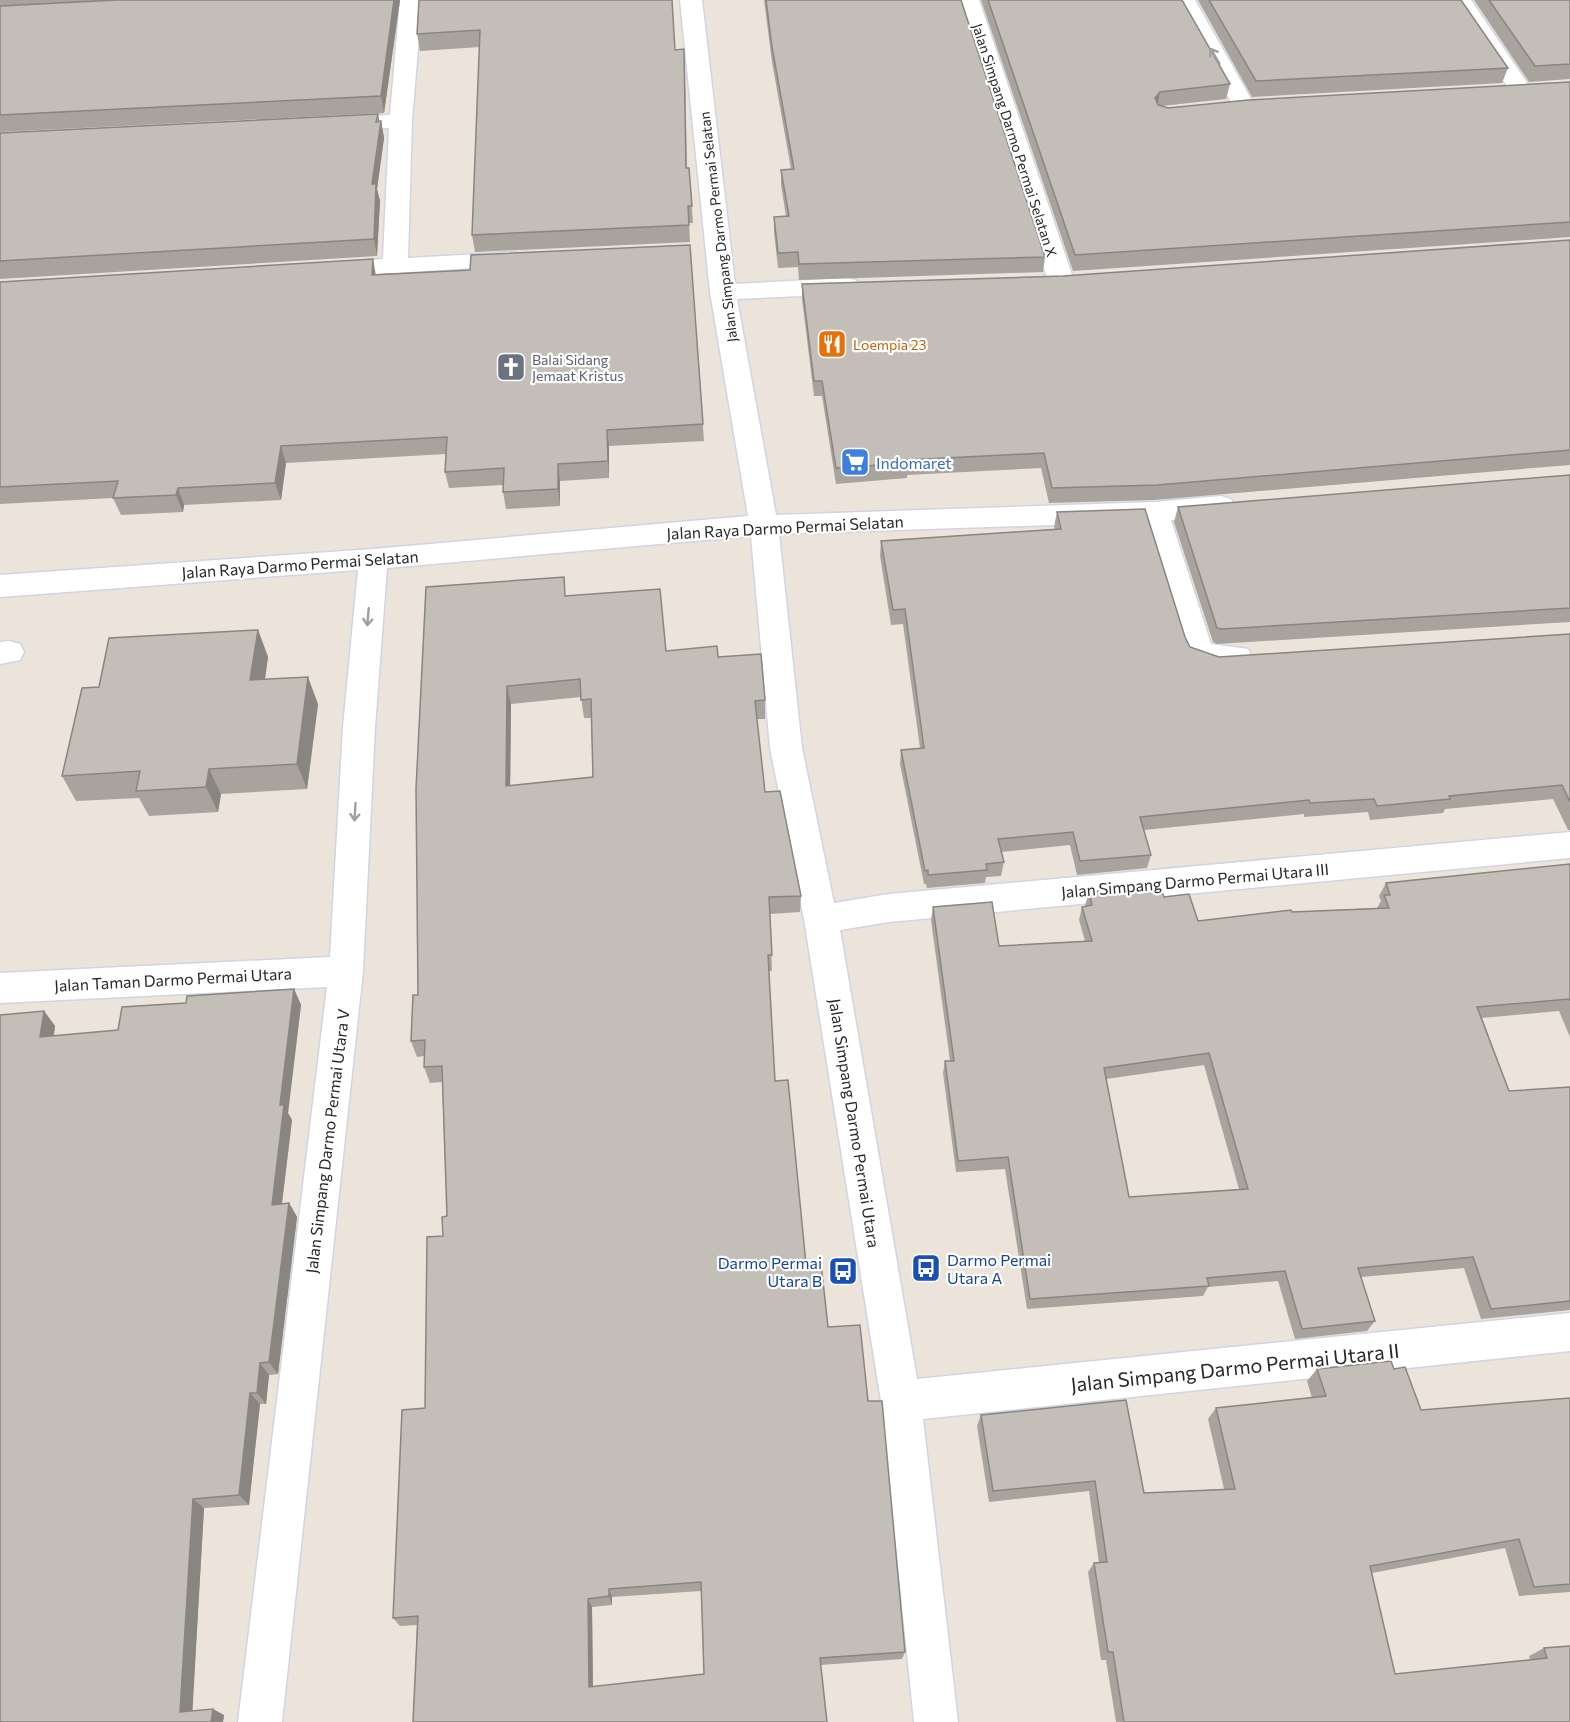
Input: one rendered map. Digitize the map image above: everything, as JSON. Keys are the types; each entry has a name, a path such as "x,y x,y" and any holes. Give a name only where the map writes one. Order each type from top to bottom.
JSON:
{"street":[{"path":"395,264 401,121 411,0"},
{"name":"Jalan Simpang Darmo Permai Selatan","path":"691,0 709,252 723,292 764,525"},
{"name":"Jalan Simpang Darmo Permai Selatan X","path":"968,0 1061,280"},
{"path":"1184,0 1244,106"},
{"path":"1460,0 1531,90 1498,91"},
{"path":"1221,108 1267,105"},
{"path":"318,125 401,121"},
{"path":"311,270 395,264 534,259"},
{"path":"723,292 874,285"},
{"name":"Jalan Raya Darmo Permai Selatan","path":"0,585 373,559 764,525 1154,512 1249,504"},
{"path":"1154,512 1198,651 1214,658 1262,655"},
{"name":"Jalan Simpang Darmo Permai Utara","path":"764,525 786,748 821,920 901,1401 936,1722"},
{"name":"Jalan Simpang Darmo Permai Utara V","path":"260,1722 346,971 359,727 373,559"},
{"name":"Jalan Simpang Darmo Permai Utara III","path":"821,920 900,907 1570,845"},
{"name":"Jalan Taman Darmo Permai Utara","path":"0,988 346,971"},
{"name":"Jalan Simpang Darmo Permai Utara II","path":"901,1401 1570,1332"}],"building":[{"path":"117,0 394,0 381,96 0,115 0,6"},
{"path":"419,0 672,0 675,50 684,49 686,168 689,168 692,206 688,206 689,225 472,235 480,30 417,34"},
{"path":"766,0 961,0 1045,257 799,264 798,252 778,253 774,217 789,216 781,170 794,169"},
{"path":"988,0 1182,0 1230,84 1160,92 1155,98 1158,105 1168,108 1248,100 1570,82 1570,222 1075,255"},
{"path":"1209,0 1461,0 1508,68 1256,81"},
{"path":"1489,0 1570,0 1570,64 1535,66"},
{"path":"378,114 376,122 381,121 372,184 376,184 374,239 0,261 0,133"},
{"path":"1570,240 1570,450 1157,485 1052,488 1044,453 907,460 908,463 836,468 822,381 814,381 802,284 1063,276"},
{"path":"690,245 703,424 607,430 608,461 558,464 558,489 503,492 504,468 445,472 447,437 281,446 275,483 178,488 176,495 113,498 118,481 0,487 0,282 373,259 372,275 470,270 471,255"},
{"path":"1570,475 1570,608 1217,628 1178,507"},
{"path":"1145,509 1190,647 1219,657 1570,634 1570,802 1562,785 1449,796 1450,799 1377,806 1374,799 1310,803 1309,800 1140,817 1151,855 1080,861 1073,832 998,839 1004,862 986,864 987,870 928,875 928,870 925,871 901,750 924,748 905,609 893,610 881,541 1061,529 1057,512"},
{"path":"564,577 565,596 660,589 666,651 717,646 718,657 761,654 765,700 755,701 765,792 780,791 801,896 769,897 772,955 768,955 775,1081 788,1080 806,1264 821,1263 828,1327 860,1325 868,1401 882,1401 905,1652 820,1658 827,1722 413,1722 418,1616 393,1618 402,1410 425,1408 427,1237 443,1236 442,1217 447,1216 442,1066 424,1067 425,1040 411,1041 413,995 418,995 416,789 426,587","holes":["580,679 581,700 591,699 593,777 506,786 507,686","701,1582 704,1674 589,1687 588,1599 609,1596 609,1589"]},
{"path":"258,630 250,680 308,677 297,764 209,769 206,787 136,791 140,771 62,776 82,688 99,687 109,638"},
{"path":"1570,864 1570,1001 1569,999 1477,1007 1509,1091 1570,1087 1570,1301 1491,1309 1473,1257 1358,1268 1375,1321 1302,1329 1285,1271 1207,1278 1209,1286 1030,1299 1008,1157 958,1161 945,1061 954,1061 933,907 992,902 999,946 1092,941 1082,907 1092,905 1089,892 1160,886 1164,897 1189,894 1198,921 1291,910 1292,912 1389,908 1384,895 1390,895 1386,883","holes":["1209,1053 1248,1189 1129,1197 1104,1068"]},
{"path":"294,989 280,1105 284,1105 272,1205 289,1203 269,1362 260,1363 257,1393 250,1393 239,1495 193,1499 180,1712 213,1709 211,1722 0,1722 0,1015 44,1011 40,1037 118,1030 122,1007 186,1003 187,996"},
{"path":"1391,1361 1394,1369 1405,1367 1421,1410 1570,1398 1570,1584 1534,1587 1519,1539 1370,1566 1395,1674 1547,1658 1544,1648 1570,1646 1570,1722 1124,1722 1113,1652 1108,1652 1094,1563 1107,1562 1095,1481 993,1491 981,1415 1126,1400 1144,1493 1235,1489 1216,1408 1326,1396 1317,1369"}],"place":[{"name":"Loempia 23","path":"832,344"},
{"name":"Balai Sidang Jemaat Kristus","path":"511,367"},
{"name":"Indomaret","path":"855,462"},
{"name":"Darmo Permai Utara A","path":"926,1268"},
{"name":"Darmo Permai Utara B","path":"843,1271"}]}
